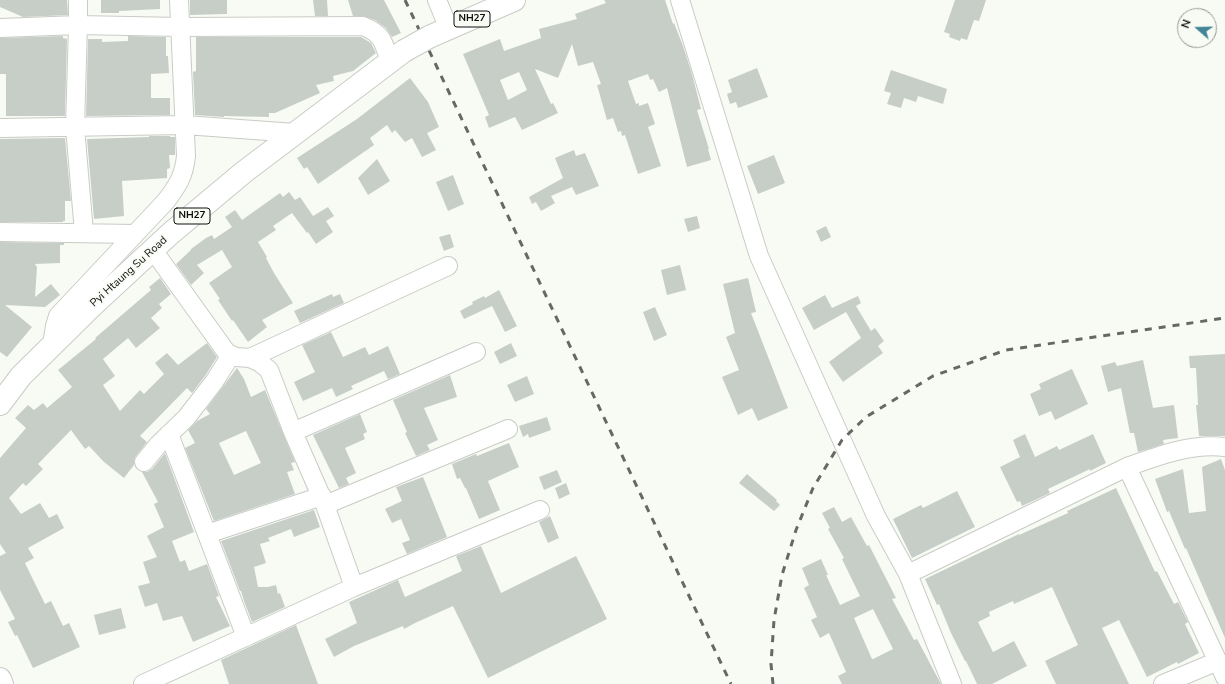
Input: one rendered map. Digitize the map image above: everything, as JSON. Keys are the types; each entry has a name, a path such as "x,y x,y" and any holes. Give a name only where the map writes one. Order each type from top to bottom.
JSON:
{"highway":[{"name":"NH27","path":"397,56 429,37 514,0"},
{"name":"Pyi Htaung Su Road","path":"0,404 21,376 52,345 92,306 171,234 244,172 397,56"},
{"path":"0,679 2,684"}],"street":[{"path":"78,0 75,127 84,233"},
{"path":"52,345 58,316 166,201 179,184 184,169 186,156 179,0"},
{"path":"437,0 449,29"},
{"path":"680,0 760,256 876,516 908,574 952,684"},
{"path":"0,28 78,25 180,27 363,26 373,30 397,56"},
{"path":"0,128 185,126 295,133"},
{"path":"0,232 135,234"},
{"path":"153,250 226,353 236,357 250,358 259,362 269,370 293,432 324,500 354,587"},
{"path":"250,358 448,266"},
{"path":"293,432 476,352"},
{"path":"144,462 158,444 186,418 214,382 231,355"},
{"path":"207,534 324,500 508,429"},
{"path":"169,434 246,638"},
{"path":"908,574 1127,467 1162,455 1190,448 1216,446 1225,447"},
{"path":"1127,467 1222,666 1163,684"},
{"path":"143,684 246,638 354,587 540,510"}],"building":[{"path":"0,0 67,0 68,15 23,17 0,7"},
{"path":"101,0 160,0 160,9 119,11 119,13 101,13"},
{"path":"190,0 227,0 227,14 190,15"},
{"path":"313,0 327,0 328,16 315,16"},
{"path":"348,0 384,0 401,33 392,37 386,28 375,20 363,16 353,16"},
{"path":"604,0 665,0 692,74 701,109 697,110 711,160 687,167 667,88 659,92 653,79 650,80 648,74 628,81 636,104 639,103 639,106 648,103 655,124 648,127 661,166 638,174 625,135 622,136 621,131 618,132 613,118 607,120 597,85 601,84 593,62 578,66 572,44 558,78 535,69 551,104 553,103 558,113 522,130 515,117 489,128 485,117 489,115 463,54 500,39 504,51 541,38 539,29 577,19 575,14 606,3","holes":["519,72 527,90 508,100 500,80"]},
{"path":"955,0 986,0 979,21 974,20 967,40 961,38 960,41 949,37 950,34 944,32"},
{"path":"63,36 63,38 67,39 65,116 6,116 6,74 0,74 0,38"},
{"path":"128,36 166,37 166,56 168,56 169,73 151,74 151,98 170,98 170,115 86,116 88,39 102,39 102,42 128,41"},
{"path":"196,37 361,37 371,43 376,53 353,71 333,76 334,81 316,85 320,93 275,113 269,113 269,117 224,117 195,115 193,72 196,71"},
{"path":"757,68 768,97 738,108 736,102 730,104 727,94 732,92 728,80"},
{"path":"891,70 947,89 943,104 918,96 916,102 904,98 901,108 887,104 891,93 884,91"},
{"path":"410,78 428,102 439,127 427,133 436,150 422,157 412,138 405,142 395,130 392,133 387,125 370,138 374,145 318,184 307,167 304,169 297,158 357,119"},
{"path":"149,136 175,137 175,155 169,155 170,168 167,169 167,178 122,181 124,216 94,219 87,139"},
{"path":"65,138 71,201 65,201 65,221 0,222 0,139"},
{"path":"574,150 576,156 585,153 599,186 576,195 572,187 551,196 555,203 541,211 536,202 532,204 529,197 563,178 555,158"},
{"path":"774,155 785,183 758,194 747,166"},
{"path":"377,159 390,181 368,195 358,178"},
{"path":"453,175 464,204 448,211 436,182"},
{"path":"289,192 295,200 300,197 313,216 328,207 334,216 326,221 333,232 316,244 292,213 273,226 276,230 258,242 274,273 293,303 262,320 267,327 248,342 218,300 220,299 209,283 232,267 222,250 197,265 204,273 191,285 176,264 191,249 206,238 212,235 214,239 232,227 225,217 235,210 242,220 280,193 283,197"},
{"path":"697,216 700,228 688,232 684,219"},
{"path":"826,226 831,237 821,242 816,231"},
{"path":"450,234 454,247 444,251 439,237"},
{"path":"0,242 64,243 64,245 60,245 60,263 35,264 37,267 35,297 51,284 60,295 45,307 5,305 32,327 7,357 0,352"},
{"path":"680,265 686,290 667,295 661,270"},
{"path":"160,278 171,294 159,304 162,308 151,318 160,328 136,348 128,338 103,359 115,376 103,385 120,411 140,390 144,394 164,374 155,363 167,353 178,365 207,343 217,357 192,393 187,388 140,436 147,442 136,456 134,465 124,478 104,462 89,446 85,449 71,430 38,464 43,469 26,486 23,483 9,498 21,514 40,503 49,518 57,514 64,528 28,548 34,558 25,563 45,604 51,601 63,626 69,623 80,647 33,668 17,635 15,636 8,622 15,619 0,590 0,556 6,553 0,544 0,458 26,428 15,418 28,405 34,410 43,403 47,408 72,387 58,370 96,339 95,338 151,290 149,287"},
{"path":"748,278 756,312 751,313 788,408 758,421 752,408 738,415 722,377 739,370 726,337 735,333 723,284"},
{"path":"499,290 517,326 505,332 492,306 464,319 460,311 473,304 472,302 484,296 485,298"},
{"path":"332,294 333,297 340,294 344,303 300,323 294,311"},
{"path":"825,295 832,308 858,296 861,303 856,306 871,331 875,328 884,341 878,346 883,353 843,382 829,362 861,338 846,312 814,330 802,308"},
{"path":"655,307 667,335 654,341 643,312"},
{"path":"331,332 343,357 365,347 369,355 388,346 400,374 388,379 384,371 351,386 353,389 336,397 332,388 303,401 294,382 315,372 302,345"},
{"path":"511,343 517,356 500,364 494,352"},
{"path":"1225,354 1225,436 1199,436 1196,405 1198,405 1196,368 1190,368 1189,356"},
{"path":"1143,360 1153,408 1174,405 1178,438 1163,440 1164,444 1138,452 1134,433 1130,433 1121,388 1108,392 1101,366 1115,362 1117,366"},
{"path":"237,368 244,379 251,397 265,390 295,462 291,463 294,470 287,472 295,494 214,521 185,448 195,443 188,430 197,421 210,414 206,409","holes":["246,431 261,463 234,475 219,443"]},
{"path":"1072,369 1088,404 1055,420 1051,411 1039,416 1030,394 1041,389 1039,384"},
{"path":"450,375 457,397 424,408 438,440 427,445 430,450 416,456 405,433 407,432 393,400"},
{"path":"527,376 534,394 515,402 507,385"},
{"path":"360,414 367,432 363,434 365,439 345,448 356,473 346,478 349,484 339,488 313,435"},
{"path":"547,417 551,430 529,438 528,434 523,437 519,426"},
{"path":"1025,434 1035,457 1057,446 1059,450 1093,434 1106,463 1048,489 1050,493 1022,506 1020,501 1017,502 1000,467 1020,457 1013,440"},
{"path":"509,443 519,467 488,481 500,510 479,519 466,488 460,478 457,479 452,464"},
{"path":"165,453 194,532 172,541 180,562 185,560 189,571 207,564 219,596 216,597 230,626 193,642 182,616 163,621 157,603 145,607 138,586 150,583 143,562 157,557 147,536 164,527 154,504 158,502 142,472 147,472 152,469"},
{"path":"1221,459 1225,470 1225,638 1169,511 1167,512 1155,479 1183,469 1189,513 1206,511 1202,467"},
{"path":"557,470 562,482 544,490 539,477"},
{"path":"747,474 777,500 776,501 780,505 774,511 739,483"},
{"path":"423,477 447,537 407,554 402,543 410,540 401,519 392,523 385,509 402,501 396,487"},
{"path":"566,483 570,494 559,499 555,488"},
{"path":"1116,488 1155,572 1157,571 1174,604 1178,602 1188,622 1185,624 1199,653 1147,677 1119,620 1102,628 1129,684 1056,684 1045,661 1078,645 1052,587 1014,604 1013,601 989,612 990,616 978,622 993,652 1014,641 1027,666 992,684 977,684 951,633 939,604 937,605 925,579 1019,534 1068,513 1067,511"},
{"path":"957,491 975,527 912,558 893,519 921,505 923,508"},
{"path":"834,507 842,522 851,517 867,546 869,545 896,598 892,599 914,640 917,639 941,684 842,684 838,676 846,672 829,633 820,638 811,620 817,617 804,588 809,585 802,568 821,559 828,575 826,575 840,605 860,596 842,559 844,558 828,529 830,528 822,513","holes":["873,609 893,649 872,659 854,618"]},
{"path":"314,510 320,527 294,537 291,529 268,538 270,541 260,544 266,563 254,567 258,587 276,585 278,594 280,593 285,607 252,622 221,541"},
{"path":"550,516 559,538 548,543 539,522"},
{"path":"481,546 501,593 576,556 607,619 488,678 453,606 404,629 403,626 354,646 334,657 325,639 357,623 349,602 398,580 405,597 462,571 456,556"},
{"path":"121,608 126,628 99,635 94,615"},
{"path":"296,625 318,684 229,684 221,660"}],"railway":[{"path":"405,0 731,684"},
{"path":"773,684 771,664 774,620 782,575 796,530 813,488 842,440 866,417 933,376 1006,350 1225,318"}]}
